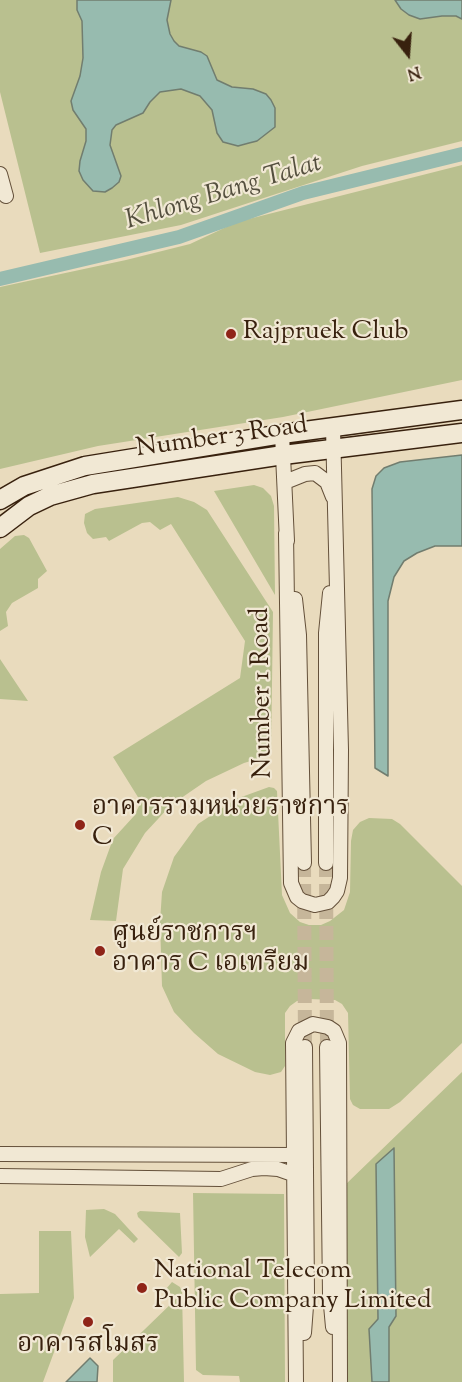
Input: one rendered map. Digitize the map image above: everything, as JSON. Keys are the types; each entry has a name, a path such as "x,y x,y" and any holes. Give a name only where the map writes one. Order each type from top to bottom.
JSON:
{"street":[{"path":"0,174 6,196"},
{"name":"Number 3 Road","path":"0,500 24,486 85,466 282,434 462,410"},
{"path":"326,864 326,633 336,532 333,428"},
{"name":"Number 3 Road","path":"0,528 29,506 50,496 93,484 283,455 462,433"},
{"name":"Number 1 Road","path":"282,434 285,482 291,883 297,897 315,905 328,902 338,891 340,878 341,750 336,532"},
{"path":"285,482 309,473 320,475 327,482 336,504"},
{"name":"Number 1 Road","path":"286,533 299,635 304,863"},
{"path":"298,1382 294,1043 303,1028 308,1025 321,1024 328,1026 334,1032 339,1042 339,1382"},
{"path":"298,1382 307,1293 305,1047"},
{"path":"327,1047 330,1294 339,1382"},
{"path":"0,1154 295,1155"},
{"path":"220,1179 240,1169 240,1160 231,1155"},
{"path":"0,1176 220,1179 252,1169 264,1168 278,1169 295,1175"}],"green space":[{"path":"0,0 462,0 462,141 362,166 181,225 40,253 0,92"},
{"name":"Rajpruek Club","path":"462,165 462,380 283,417 98,446 0,469 0,287 190,244 237,222"},
{"path":"254,485 263,488 271,496 274,506 275,595 214,491"},
{"path":"178,497 194,502 207,510 273,612 271,755 244,763 206,781 171,805 145,833 123,869 116,921 90,920 101,872 113,839 134,816 141,802 113,757 240,678 245,641 171,524 160,530 150,522 142,523 109,541 106,537 93,539 87,533 84,523 85,514 95,509"},
{"path":"24,535 29,538 47,571 38,579 38,588 12,603 6,612 8,626 0,631 0,549 15,536"},
{"path":"0,659 28,701 0,699"},
{"path":"269,787 277,791 282,895 290,913 300,922 321,925 344,910 350,892 353,830 360,822 369,818 392,819 400,824 462,886 462,1043 400,1102 389,1109 360,1109 353,1105 350,1099 348,1013 342,1004 335,1000 309,999 297,1001 290,1006 285,1013 285,1066 281,1072 270,1075 255,1072 218,1054 174,1012 162,986 160,922 162,892 174,857 198,824 236,799"},
{"path":"462,1072 462,1382 346,1382 345,1185"},
{"path":"193,1193 284,1194 285,1382 240,1382 239,1376 203,1375 196,1370"},
{"path":"104,1209 115,1214 138,1239 134,1243 119,1229 90,1257 85,1237 86,1210"},
{"path":"140,1211 180,1213 182,1253 179,1257 138,1217 137,1213"},
{"path":"39,1231 71,1231 74,1298 43,1382 0,1382 0,1294 39,1293"},
{"path":"172,1282 180,1287 182,1292 184,1382 113,1382 113,1360 176,1299 166,1289"}],"water":[{"path":"77,0 171,0 167,20 174,41 179,46 207,56 217,80 232,87 253,89 266,94 275,108 275,127 257,141 238,146 223,142 217,133 212,110 200,96 181,89 160,92 143,113 116,125 112,130 110,145 121,176 119,182 105,192 93,191 83,180 79,171 86,141 86,129 73,110 71,101 80,76 83,58 82,21 77,10"},
{"path":"395,0 462,0 462,19 456,16 442,16 420,19 401,9"},
{"path":"462,455 462,546 435,546 404,561 394,577 388,601 388,776 375,768 372,489 376,476 384,468 400,462"},
{"path":"394,1148 396,1316 389,1327 389,1382 372,1382 369,1329 378,1319 376,1164"},
{"path":"90,1358 98,1366 97,1382 66,1382"}],"waterway":[{"name":"Khlong Bang Talat","path":"0,279 179,237 303,193 462,154"}],"tunnel":[{"path":"304,863 305,1047"},
{"path":"326,863 327,1047"}],"place":[{"name":"Rajpruek Club","path":"231,334"},
{"name":"อาคารรวมหน่วยราชการ C","path":"80,825"},
{"name":"ศูนย์ราชการฯ อาคาร C เอเทรียม","path":"100,951"},
{"name":"National Telecom Public Company Limited","path":"142,1288"},
{"name":"อาคารสโมสร","path":"88,1322"}]}
